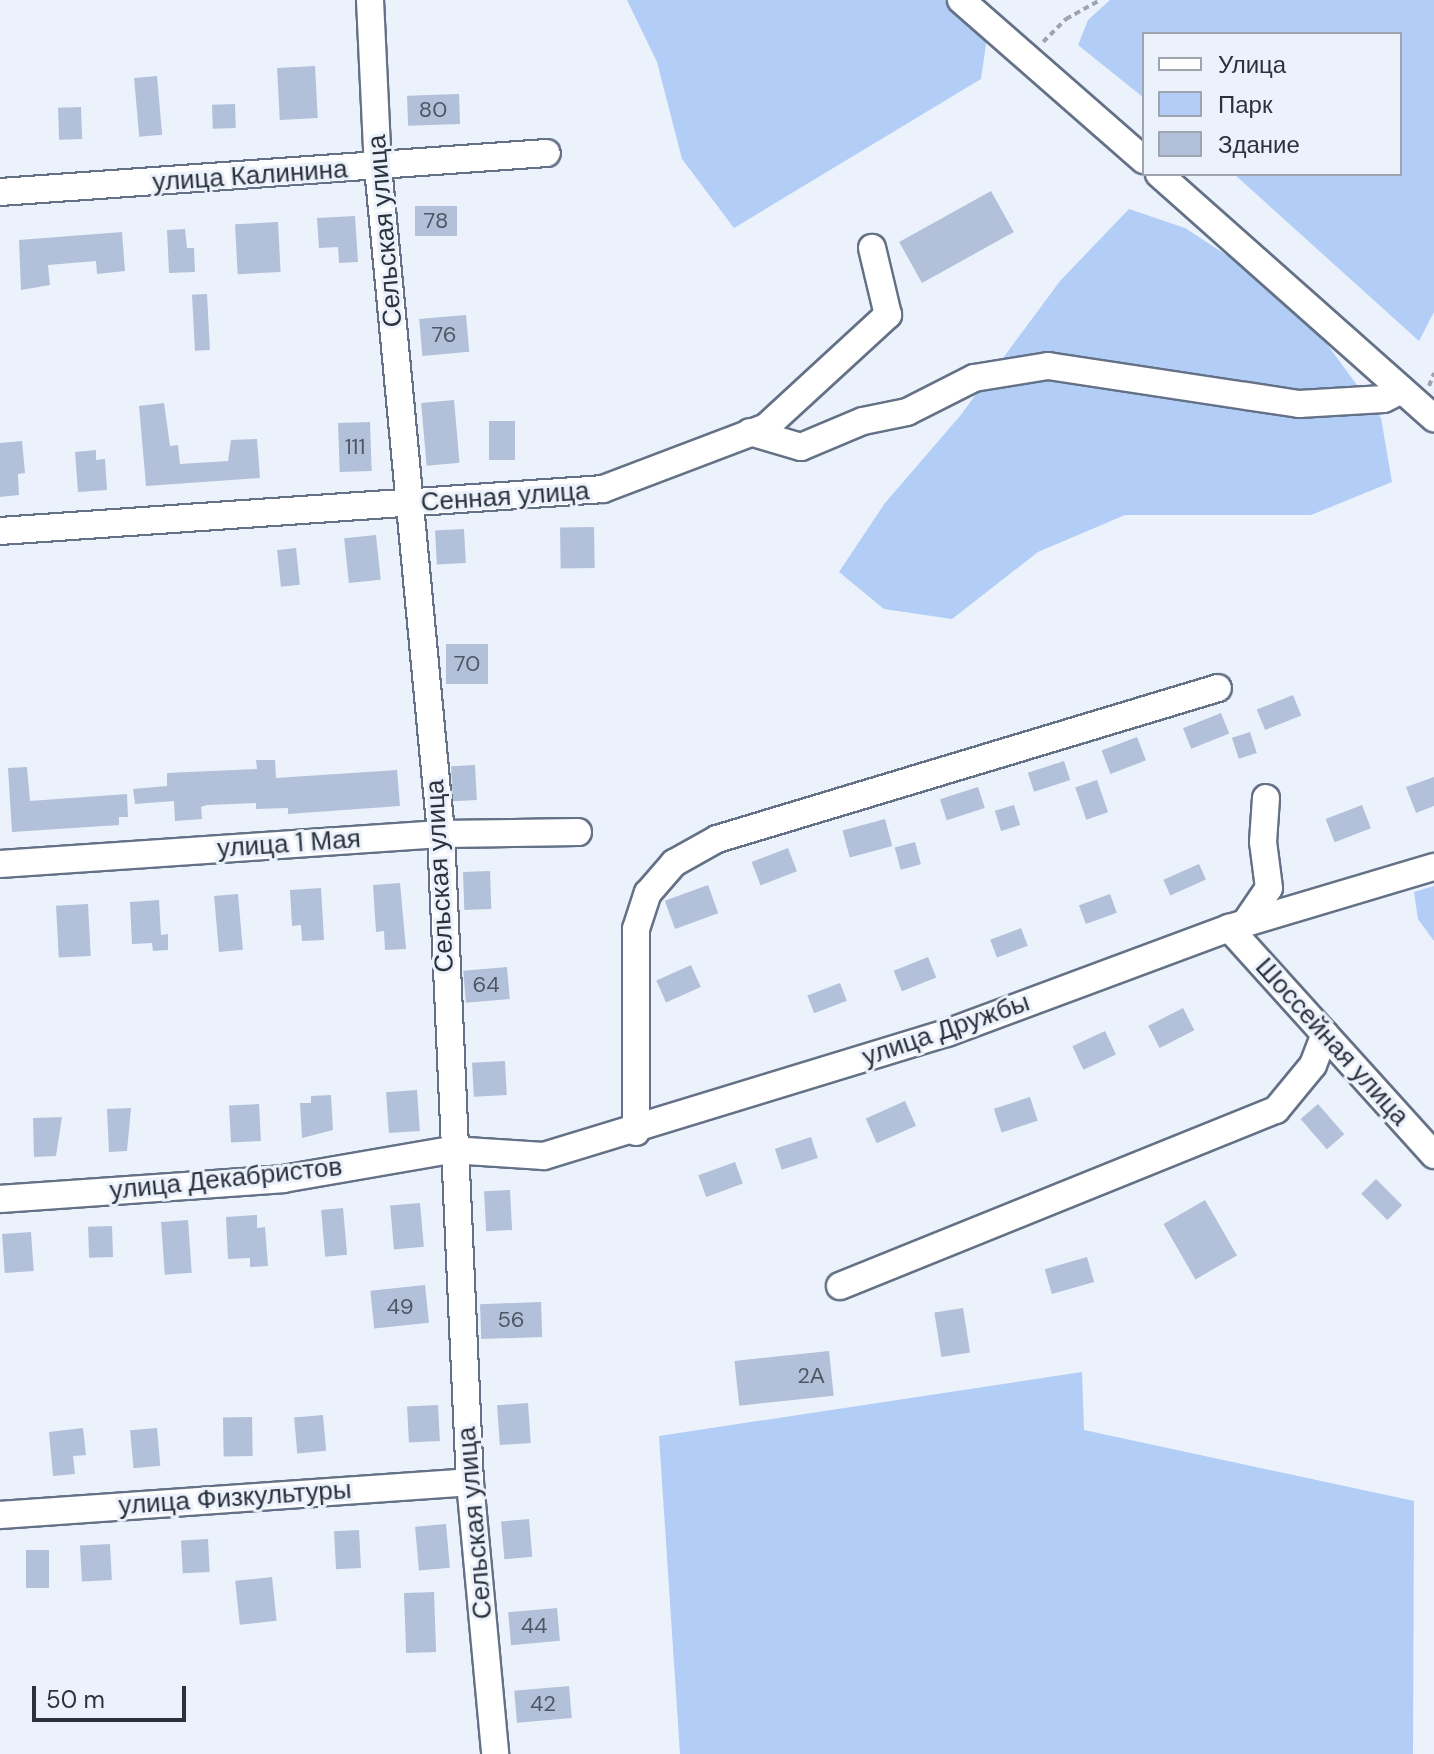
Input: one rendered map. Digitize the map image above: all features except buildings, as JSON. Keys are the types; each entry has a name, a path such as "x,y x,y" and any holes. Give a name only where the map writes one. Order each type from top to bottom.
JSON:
{"street":[{"name":"Сельская улица","path":"370,0 378,167 441,834 451,1150 470,1482 495,1754"},
{"path":"961,0 1142,158"},
{"name":"улица Калинина","path":"0,192 547,153"},
{"path":"1161,176 1434,418"},
{"name":"Сенная улица","path":"0,531 603,489 766,427 888,315 872,248"},
{"path":"750,432 801,447 863,421 907,412 974,378 1048,366 1299,404 1384,399 1402,390"},
{"path":"636,1132 636,929 648,893 674,863 745,830 1218,688"},
{"path":"1237,925 1269,888 1263,842 1266,798"},
{"name":"улица 1 Мая","path":"0,864 441,834 578,832"},
{"name":"улица Дружбы","path":"451,1150 544,1156 636,1132 947,1033 1237,925 1434,867"},
{"name":"Шоссейная улица","path":"1237,925 1325,1034 1434,1155"},
{"path":"840,1286 1276,1110 1313,1065 1325,1034"},
{"name":"улица Декабристов","path":"0,1199 283,1179 451,1150"},
{"name":"улица Физкультуры","path":"0,1515 470,1482"}],"path":[{"path":"1027,58 1066,19 1100,0"}],"green space":[{"path":"627,0 945,0 987,37 981,79 734,228 682,159 657,62"},
{"path":"1110,0 1434,0 1434,312 1419,341 1236,176 1402,176 1402,32 1142,32 1142,96 1078,45 1088,20"},
{"path":"1129,209 1185,228 1294,299 1381,418 1392,482 1311,515 1125,515 1038,552 952,619 884,609 839,572 885,503 960,416 1060,281"},
{"path":"1434,886 1434,941 1418,919 1414,892"},
{"path":"1082,1372 1084,1430 1414,1501 1413,1754 680,1754 659,1436"}]}
